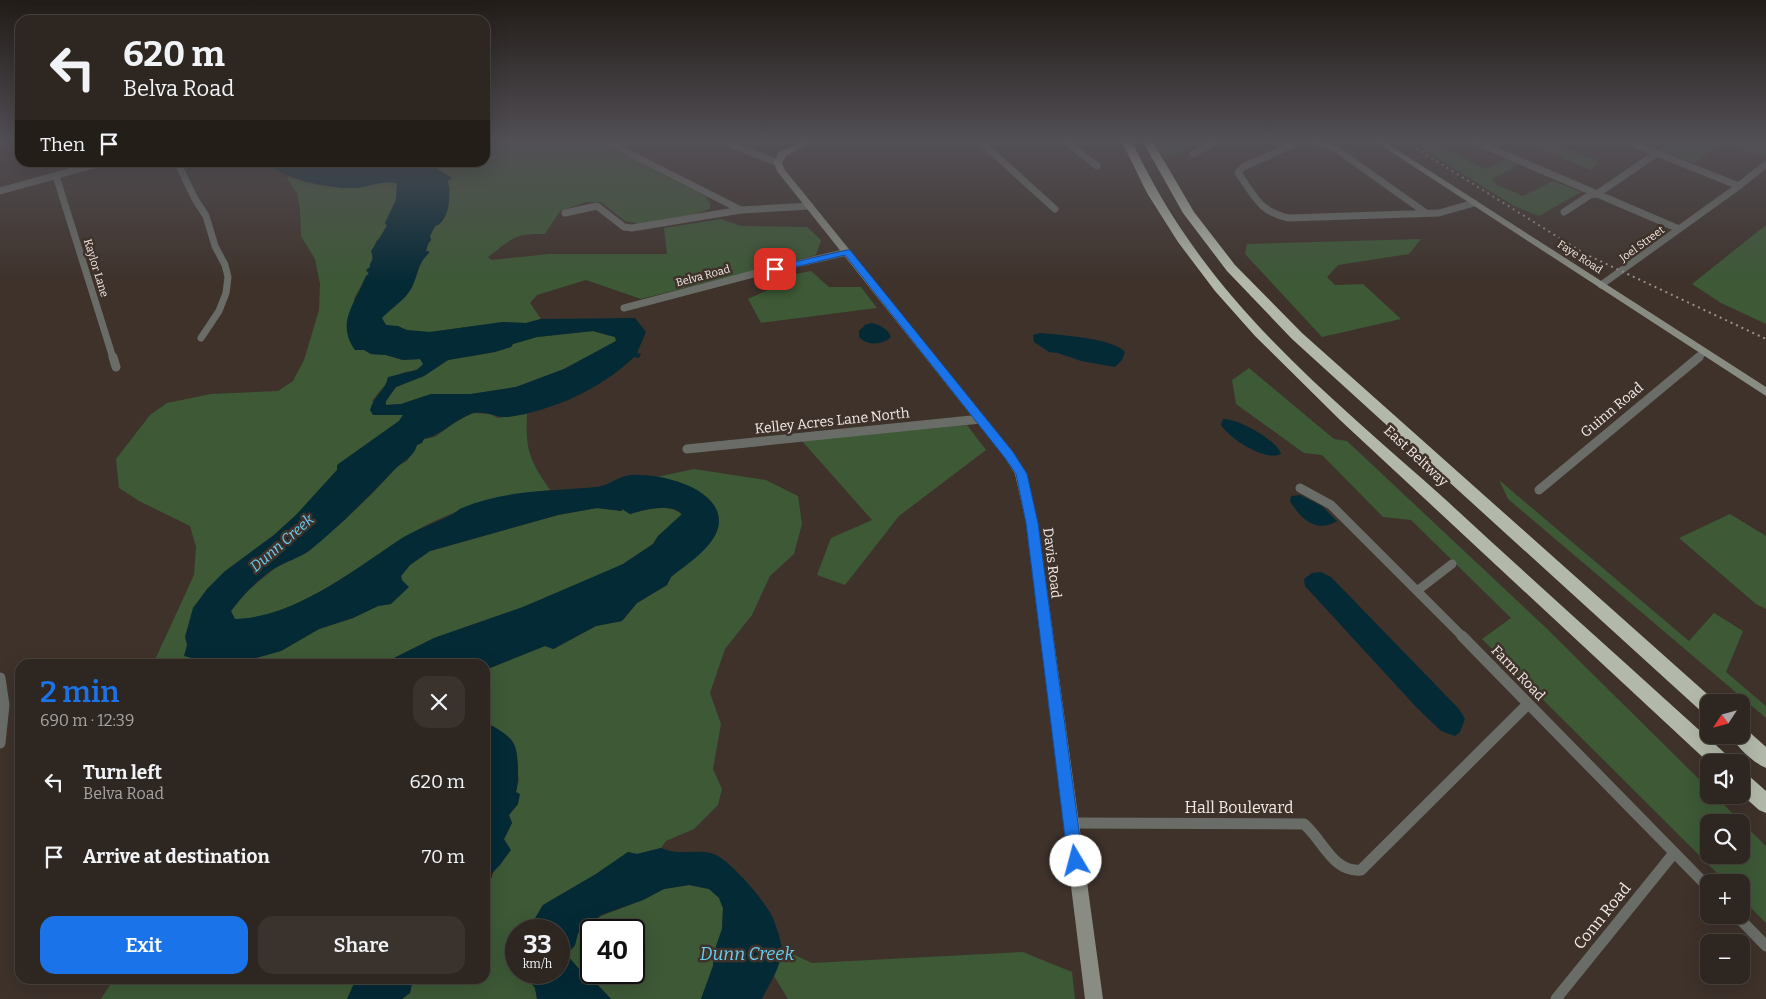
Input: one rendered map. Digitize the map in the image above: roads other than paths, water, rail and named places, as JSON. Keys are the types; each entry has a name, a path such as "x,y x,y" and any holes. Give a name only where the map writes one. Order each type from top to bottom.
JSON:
{"highway":[{"name":"East Beltway","path":"1150,189 1187,247 1225,294 1278,351 1351,421 1712,754"},
{"name":"East Beltway","path":"1175,189 1189,213 1231,268 1297,336 1700,699"},
{"path":"1750,744 1766,758"},
{"path":"1750,789 1766,804"}],"street":[{"name":"Kaylor Lane","path":"60,189 116,367"},
{"path":"190,189 206,216 215,246 225,265 228,277 226,293 219,311 201,338"},
{"path":"699,189 741,210"},
{"name":"Davis Road","path":"796,189 981,419 1021,474 1032,523 1094,999"},
{"path":"1032,189 1055,209"},
{"path":"1249,189 1264,209 1273,217 1426,214 1439,213 1474,203"},
{"path":"1394,189 1421,208 1426,214"},
{"name":"Faye Road","path":"1452,189 1766,392"},
{"path":"1584,189 1679,229"},
{"path":"1564,212 1590,195 1597,194 1605,189"},
{"name":"Joel Street","path":"1601,285 1735,189"},
{"path":"565,213 597,206 624,227 632,228 741,210 810,206"},
{"name":"Belva Road","path":"624,308 847,252"},
{"name":"Guinn Road","path":"1539,490 1704,352"},
{"name":"Kelley Acres Lane North","path":"687,449 981,419"},
{"name":"Farm Road","path":"1300,488 1330,506 1358,530 1700,879"},
{"path":"1417,591 1452,564"},
{"path":"0,678 4,705 0,743"},
{"name":"Hall Boulevard","path":"1070,823 1304,824 1319,839 1339,866 1354,872 1361,870 1527,704"},
{"name":"Conn Road","path":"1556,999 1674,852"},
{"path":"1745,924 1766,946"}],"water":[{"name":"Dunn Creek","path":"397,189 449,189 448,207 444,219 435,226 430,236 431,240 426,251 429,251 429,253 422,261 408,293 382,318 386,325 398,326 407,330 430,332 503,322 526,323 541,319 635,318 646,332 637,353 641,354 639,358 634,357 607,379 559,404 542,410 508,417 480,412 471,414 437,434 424,439 422,443 417,445 411,456 309,551 275,568 257,582 231,611 235,619 256,617 299,602 340,580 403,538 453,514 461,508 511,494 601,486 631,475 657,477 686,485 699,491 710,500 717,510 719,522 717,530 708,546 701,553 671,577 667,585 637,603 622,621 596,626 553,649 545,646 490,668 490,659 392,659 434,638 523,607 623,564 653,544 658,536 682,514 671,508 649,509 630,514 622,509 622,511 597,508 558,515 430,551 410,565 401,576 402,580 409,587 391,604 378,606 353,618 319,629 281,651 247,659 195,659 184,656 187,645 185,637 193,608 207,589 224,572 274,535 296,515 337,470 337,465 399,421 403,415 373,415 370,410 385,386 388,377 417,370 423,364 420,359 403,360 386,355 371,354 364,350 355,350 349,340 347,330 349,313 366,276 369,274 366,270 370,267 373,259 371,251 387,226 385,223 396,200","holes":["593,331 615,337 616,341 564,369 516,387 471,394 431,394 401,404 386,405 386,401 396,387 424,376 448,360 495,352 537,337"]},
{"path":"871,323 883,327 891,337 879,343 862,340 859,337 859,331 865,325"},
{"path":"1040,333 1098,340 1119,347 1125,352 1122,360 1115,367 1081,361 1049,352 1034,342 1033,335"},
{"path":"1223,419 1237,422 1256,431 1272,442 1281,454 1274,456 1266,455 1239,442 1221,425"},
{"path":"1300,495 1322,506 1337,521 1322,526 1309,522 1290,501 1291,496"},
{"path":"1321,572 1331,577 1459,709 1465,719 1460,732 1455,736 1441,731 1417,708 1305,586 1304,579 1312,573"},
{"path":"490,725 512,740 516,748 518,781 516,792 520,794 518,804 509,815 512,823 504,839 511,850 492,873 490,880"},
{"name":"Dunn Creek","path":"661,848 674,852 711,853 727,862 754,890 772,916 782,949 778,968 762,999 701,999 713,966 714,952 722,929 723,908 719,898 709,889 689,885 664,889 643,900 601,915 596,919 580,919 580,931 575,945 570,951 570,919 535,919 543,905 596,874 628,852 637,854"},
{"name":"Dunn Creek","path":"570,958 580,969 580,984 597,984 611,999 537,999 535,988 532,984 570,984"},
{"path":"354,984 412,984 410,993 402,999 347,999"}],"railway":[{"path":"1481,189 1585,254 1766,339"}]}
